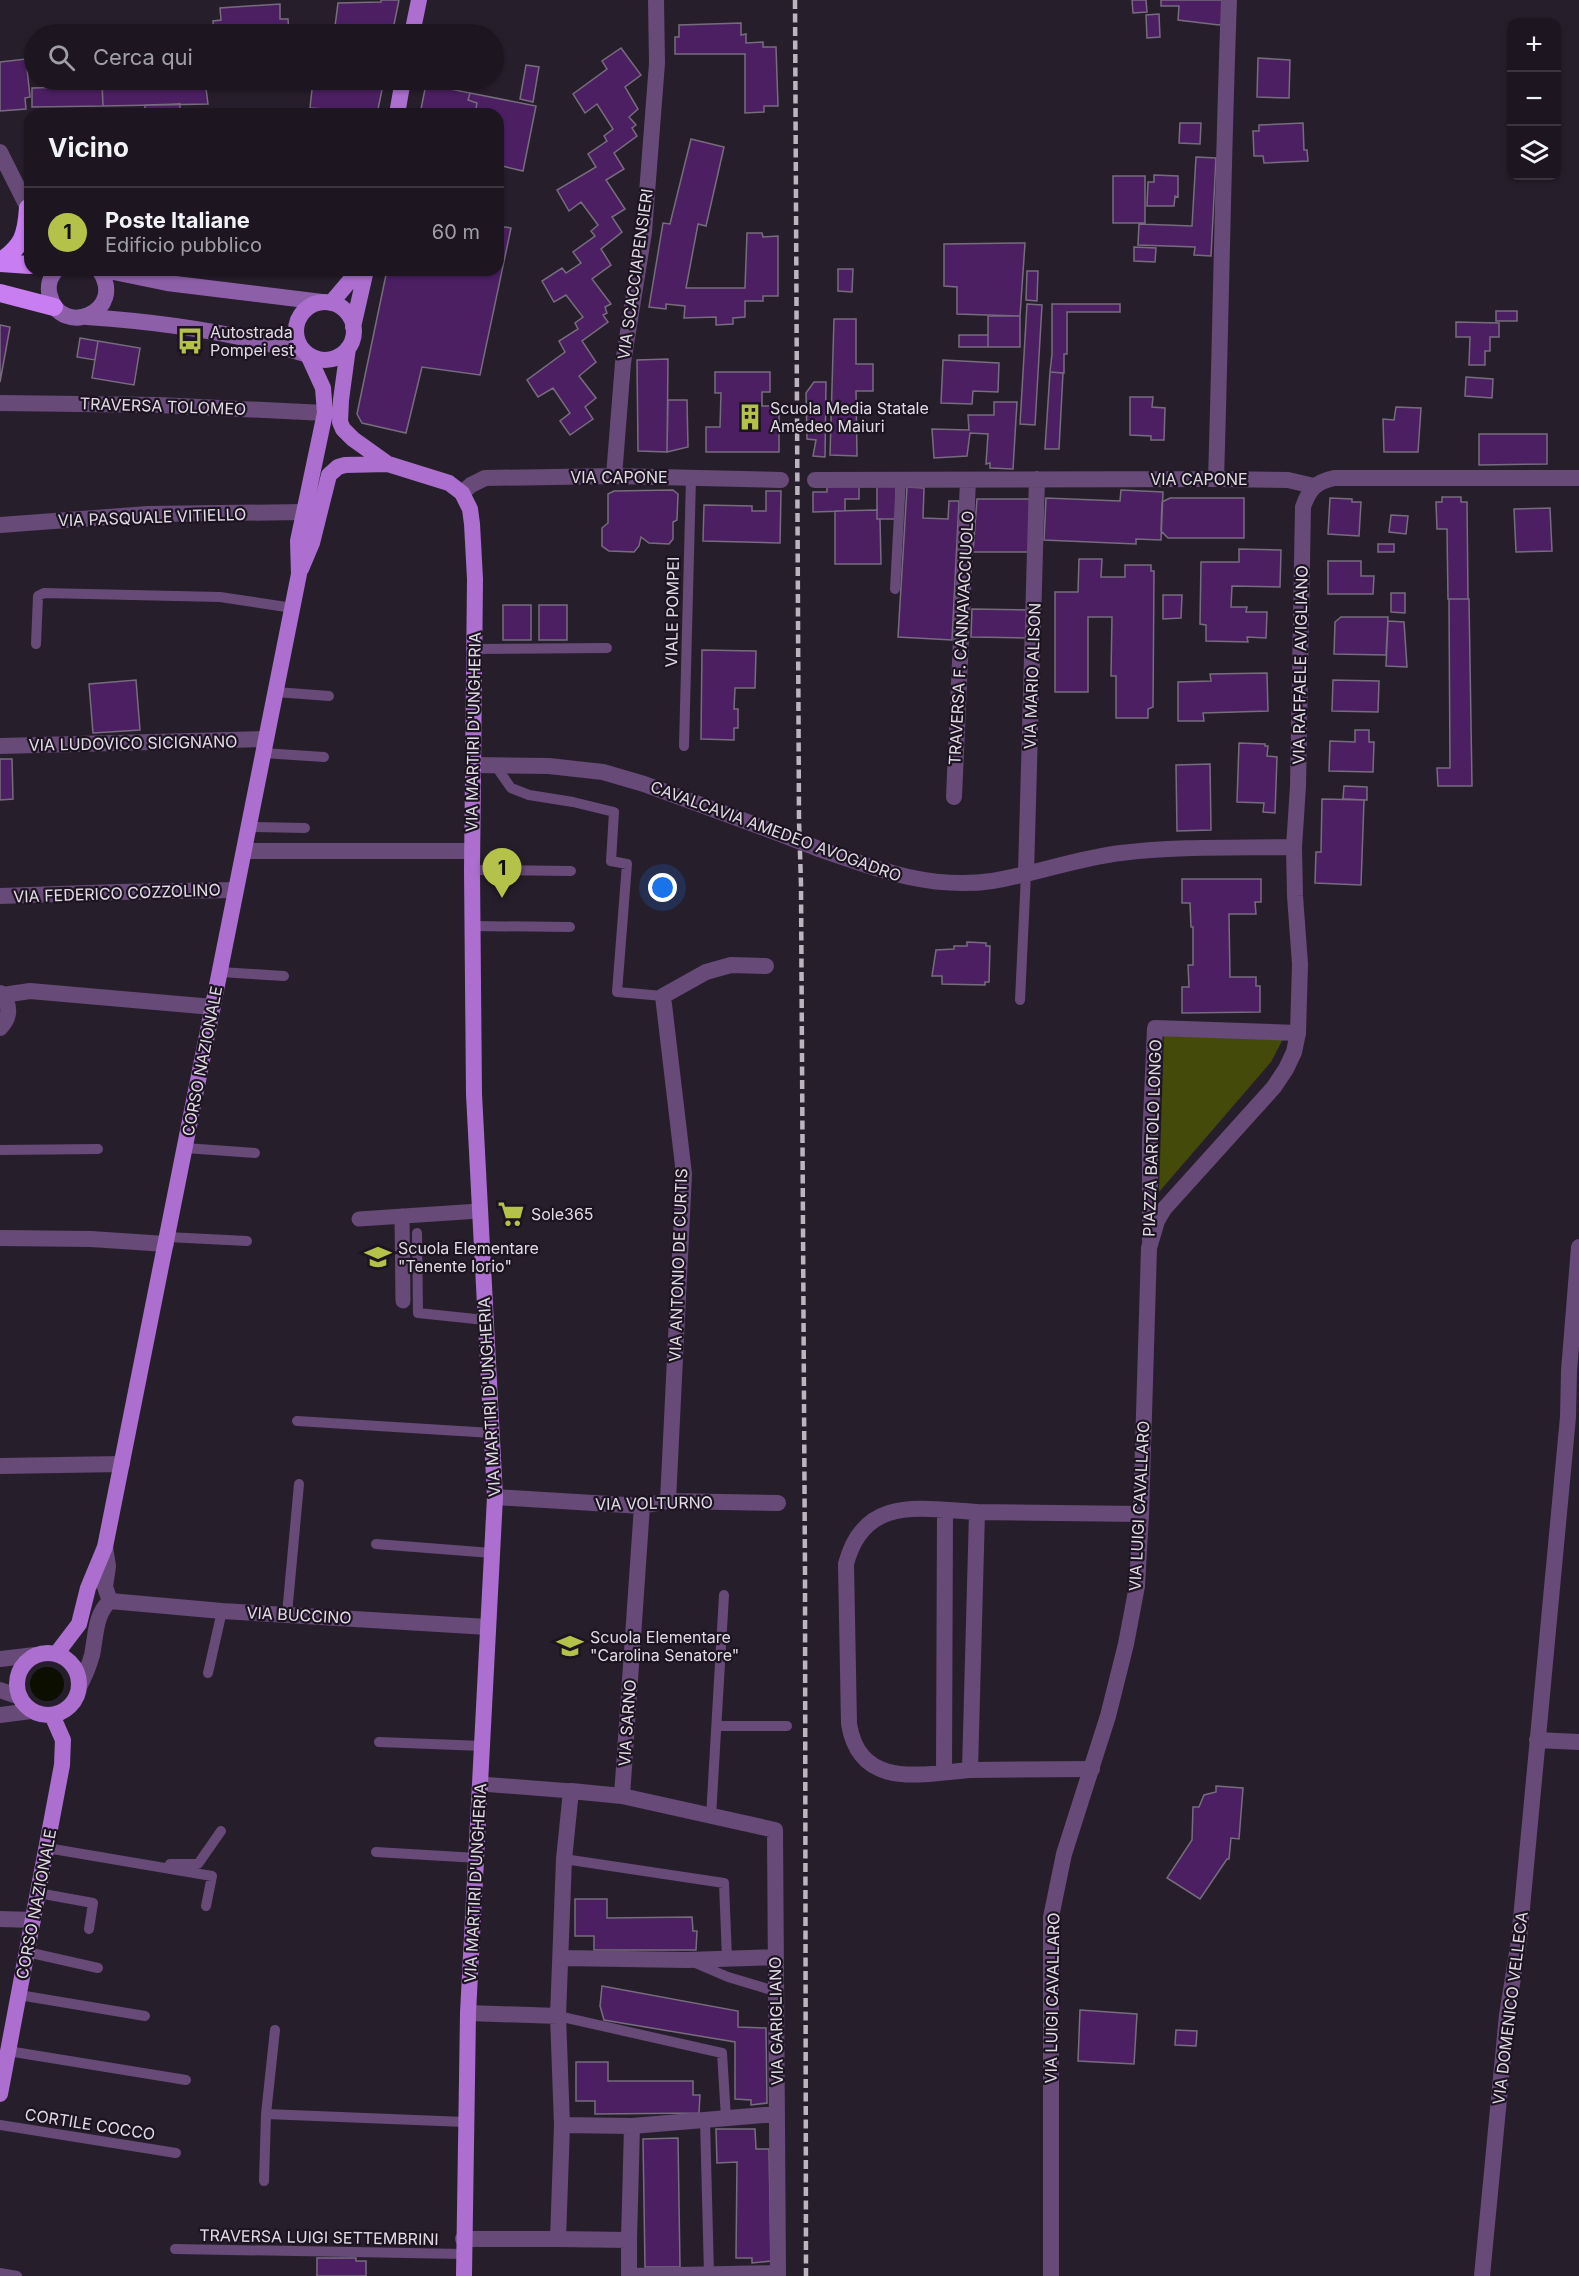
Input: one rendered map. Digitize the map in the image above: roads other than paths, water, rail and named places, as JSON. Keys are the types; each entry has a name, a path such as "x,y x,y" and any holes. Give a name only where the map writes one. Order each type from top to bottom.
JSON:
{"highway":[{"path":"0,262 18,248 24,237"},
{"path":"0,262 24,264"},
{"path":"0,293 54,307"}],"main road":[{"path":"414,24 419,0"},
{"path":"398,108 401,90"},
{"path":"53,276 48,291 54,307 69,317 155,322 198,329 255,340 325,360 334,359 348,348"},
{"path":"87,317 95,313 105,300 106,285 104,276"},
{"path":"132,276 167,283 326,303 346,311 354,334 348,348 341,400 340,422 343,429 353,440 388,464 439,478 462,493"},
{"path":"308,355 297,341 296,324 306,309 326,303 353,276"},
{"path":"353,327 365,276"},
{"name":"CORSO NAZIONALE","path":"299,574 298,541 325,413 323,388 308,355"},
{"name":"CORSO NAZIONALE","path":"57,1653 79,1624 88,1588 105,1547 299,574 312,543 328,475 338,467 345,465 388,464"},
{"name":"VIA MARTIRI D'UNGHERIA","path":"462,493 470,510 475,579 472,851 474,1094 495,1497 468,2013 464,2276"},
{"path":"57,1653 74,1666 79,1687 77,1697 71,1706 62,1712 45,1715 31,1710 20,1697 17,1688 21,1668 35,1655 57,1653"},
{"name":"CORSO NAZIONALE","path":"0,2094 4,2052 19,1995 64,1752 63,1740 52,1715"}],"street":[{"name":"VIA SCACCIAPENSIERI","path":"614,476 623,363 644,232 657,63 656,0"},
{"path":"1216,479 1222,306 1223,152 1229,0"},
{"path":"0,152 24,200"},
{"name":"TRAVERSA TOLOMEO","path":"0,403 158,405 325,413"},
{"name":"VIA CAPONE","path":"462,493 471,484 485,478 614,476 781,480"},
{"name":"VIA CAPONE","path":"815,480 1216,479 1288,480 1314,486 1334,478 1579,478"},
{"name":"VIA MARIO ALISON","path":"1026,874 1037,479"},
{"name":"TRAVERSA F. CANNAVACCIUOLO","path":"954,797 968,480"},
{"name":"VIA RAFFAELE AVIGLIANO","path":"1294,847 1299,753 1302,520 1307,495 1314,486"},
{"name":"VIA PASQUALE VITIELLO","path":"0,525 148,514 304,512"},
{"name":"VIA LUDOVICO SICIGNANO","path":"0,746 264,746"},
{"name":"CAVALCAVIA AMEDEO AVOGADRO","path":"473,765 568,768 624,777 819,849 890,873 931,882 972,882 1026,874 1090,857 1124,852 1294,847"},
{"name":"VIA LUIGI CAVALLARO","path":"1051,2276 1051,1917 1064,1854 1092,1769 1115,1688 1133,1610 1139,1567 1149,1248 1157,1221 1164,1209 1274,1087 1294,1052 1298,1033 1300,964 1294,847"},
{"path":"244,851 472,851"},
{"name":"VIA FEDERICO COZZOLINO","path":"0,897 235,890"},
{"path":"663,996 706,972 731,965 766,966"},
{"path":"1,994 30,991 213,1006"},
{"path":"0,1028 8,1016 7,1001 1,994"},
{"name":"VIA ANTONIO DE CURTIS","path":"663,996 684,1174 668,1501"},
{"name":"PIAZZA BARTOLO LONGO","path":"1149,1248 1150,1141 1155,1028 1298,1033"},
{"path":"359,1219 479,1211"},
{"path":"402,1216 403,1301"},
{"path":"0,1238 166,1240"},
{"name":"VIA DOMENICO VELLECA","path":"1482,2276 1507,2015 1520,1929 1568,1417 1569,1371 1579,1248"},
{"path":"0,1466 122,1464"},
{"name":"VIA VOLTURNO","path":"495,1497 642,1506 668,1501 778,1503"},
{"name":"VIA SARNO","path":"622,1796 642,1506"},
{"path":"1092,1769 888,1773 873,1767 860,1755 852,1741 849,1724 846,1564 851,1546 862,1529 877,1517 895,1510 1141,1514"},
{"path":"944,1772 945,1510"},
{"path":"970,1770 977,1512"},
{"name":"CORSO NAZIONALE","path":"105,1547 108,1566 105,1587 110,1601"},
{"path":"79,1687 92,1657 102,1608 110,1601"},
{"name":"VIA BUCCINO","path":"110,1601 222,1611 488,1627"},
{"path":"0,1659 35,1655"},
{"path":"0,1690 20,1697"},
{"path":"0,1715 31,1710"},
{"path":"1537,1740 1579,1742"},
{"path":"481,1784 622,1796 711,1817"},
{"path":"558,2239 561,2125 558,2016 564,1859 571,1791"},
{"name":"VIA GARIGLIANO","path":"711,1817 775,1830 778,1992 778,2275"},
{"path":"0,1919 33,1920"},
{"path":"561,1958 687,1960 776,1957"},
{"path":"468,2013 558,2016"},
{"path":"561,2125 632,2126 777,2114"},
{"path":"632,2126 629,2276 778,2275"},
{"path":"464,2247 558,2239 629,2240"}],"lane":[{"name":"VIALE POMPEI","path":"684,746 690,478"},
{"path":"895,589 901,478"},
{"path":"36,644 38,596 44,593 220,597 292,608"},
{"path":"474,649 606,648"},
{"path":"276,692 329,696"},
{"path":"264,746 324,757"},
{"path":"495,765 511,788 530,795 614,812 611,861 627,864 617,992 663,996"},
{"path":"249,826 305,828"},
{"path":"472,870 572,871"},
{"path":"1020,1000 1026,874"},
{"path":"472,926 570,927"},
{"path":"220,972 284,976"},
{"path":"185,1148 255,1153"},
{"path":"0,1149 98,1149"},
{"path":"417,1233 418,1313 485,1320"},
{"path":"166,1240 247,1241"},
{"path":"297,1421 492,1433"},
{"path":"287,1614 299,1484"},
{"path":"376,1544 492,1553"},
{"path":"711,1817 724,1595"},
{"path":"208,1672 222,1611"},
{"path":"717,1726 787,1726"},
{"path":"379,1742 483,1746"},
{"path":"158,1867 173,1864 198,1864 221,1831"},
{"path":"46,1848 212,1876 206,1906"},
{"path":"376,1852 477,1858"},
{"path":"564,1859 724,1883 727,1959"},
{"path":"38,1893 93,1904 89,1929"},
{"path":"27,1952 98,1968"},
{"path":"687,1960 728,1977 778,1992"},
{"path":"19,1995 145,2016"},
{"path":"558,2016 722,2053 726,2118"},
{"path":"264,2181 266,2114 275,2030"},
{"path":"4,2052 186,2080"},
{"path":"266,2114 465,2122"},
{"path":"705,2120 709,2274"},
{"name":"CORTILE COCCO","path":"0,2125 176,2153"},
{"name":"TRAVERSA LUIGI SETTEMBRINI","path":"175,2250 464,2247"},
{"path":"0,2273 17,2276"}],"railway":[{"path":"795,0 805,1572 806,2276"}],"place":[{"name":"Autostrada Pompei est","path":"190,341"},
{"name":"Scuola Media Statale Amedeo Maiuri","path":"750,417"},
{"name":"Poste Italiane","path":"502,898"},
{"name":"Sole365","path":"511,1214"},
{"name":"Scuola Elementare \"Tenente Iorio\"","path":"378,1257"},
{"name":"Scuola Elementare \"Carolina Senatore\"","path":"570,1646"}]}
